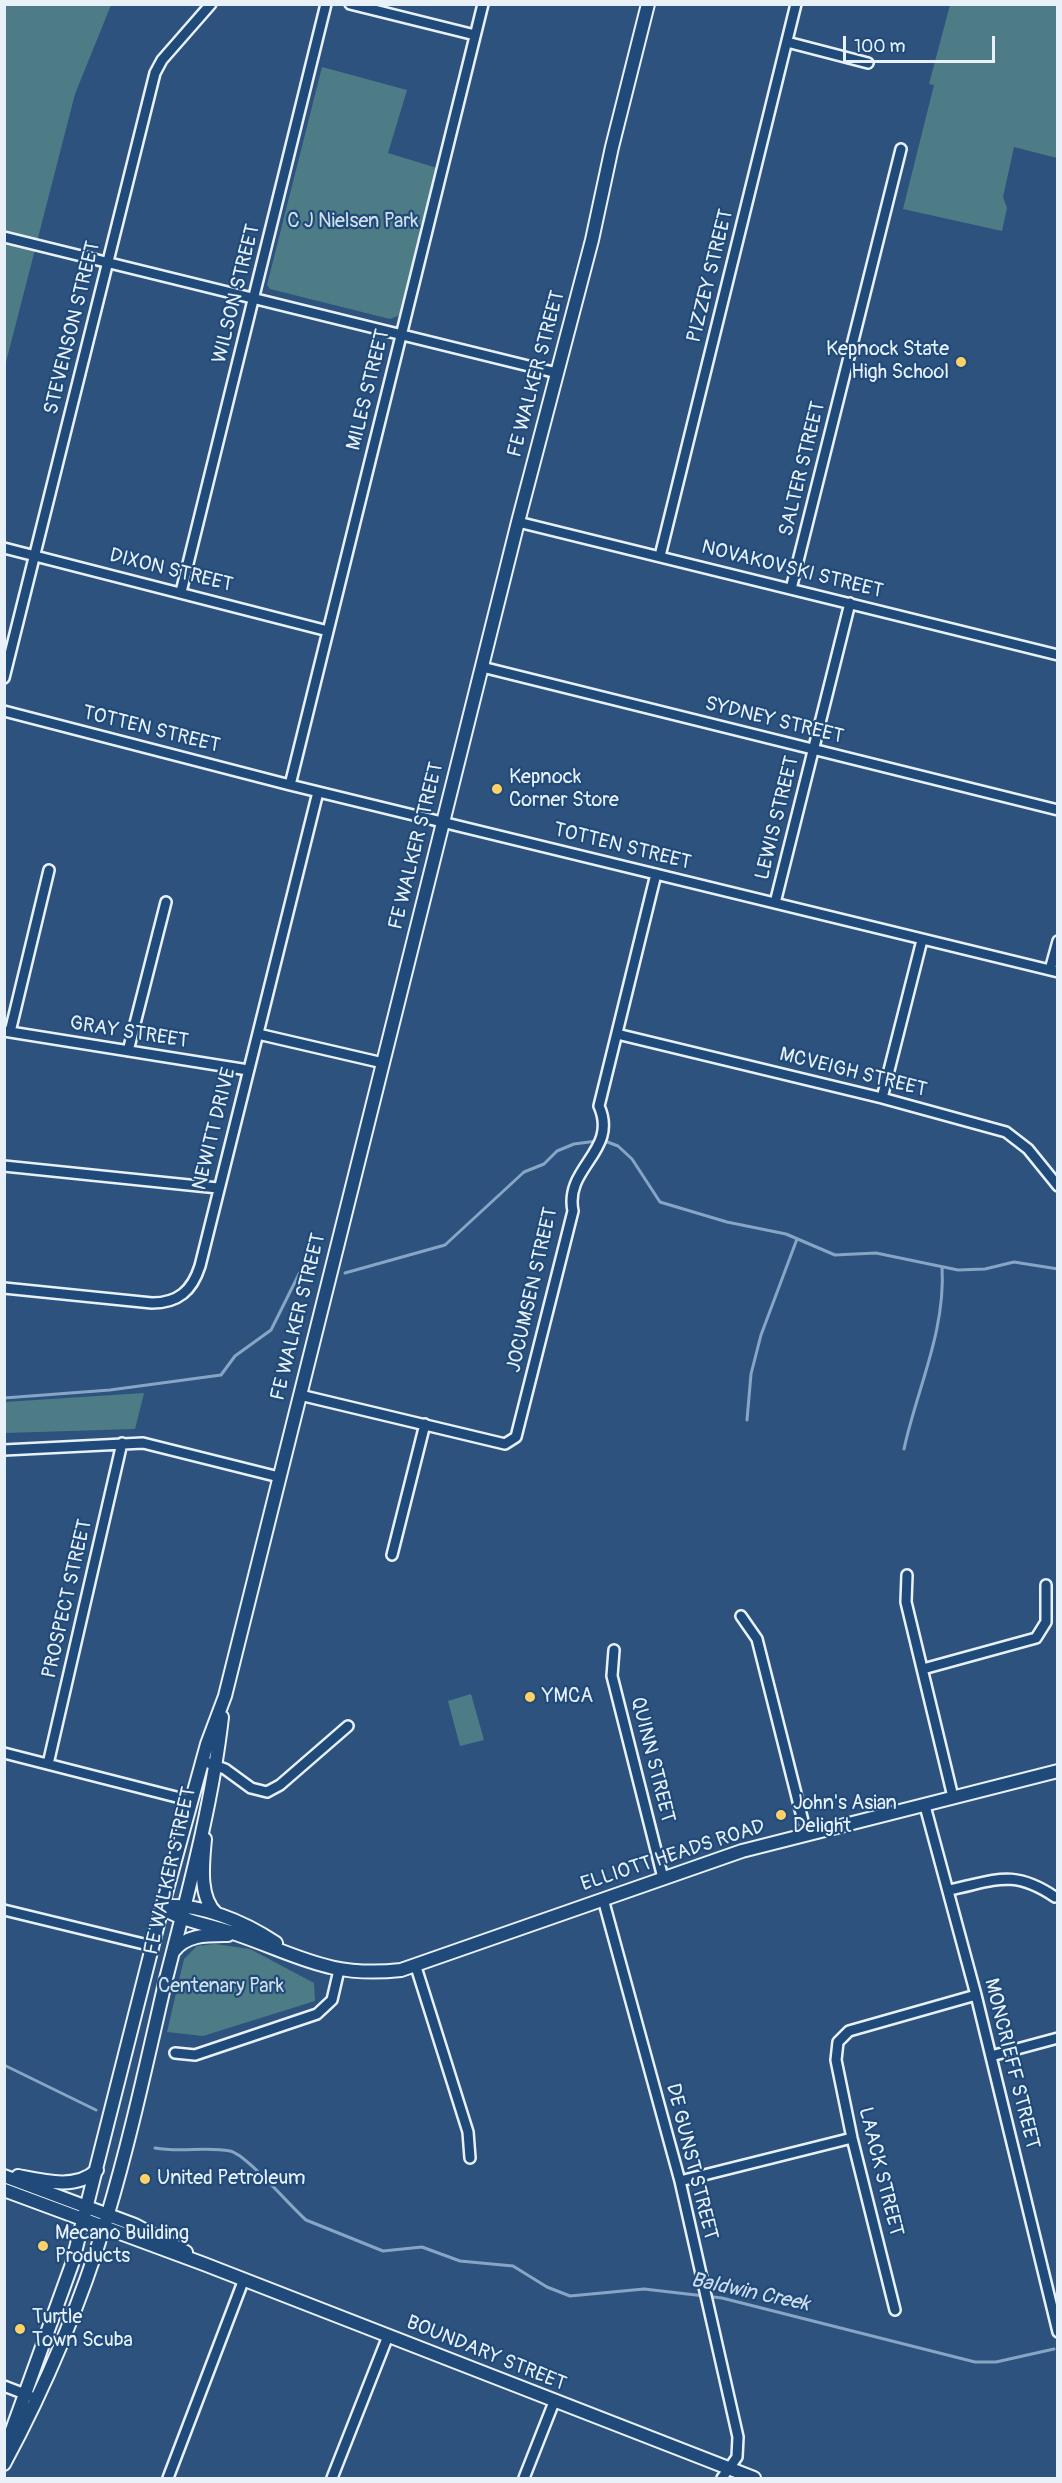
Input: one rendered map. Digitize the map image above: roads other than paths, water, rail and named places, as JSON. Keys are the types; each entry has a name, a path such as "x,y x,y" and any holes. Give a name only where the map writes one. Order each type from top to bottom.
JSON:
{"main road":[{"name":"FE WALKER STREET","path":"31,2396 84,2221 162,1907 192,1801 209,1762 518,522 592,240 612,147 648,4"},
{"name":"FE WALKER STREET","path":"31,2396 85,2284 108,2214 181,1919 210,1790 209,1762"},
{"name":"ELLIOTT HEADS ROAD","path":"162,1907 181,1919 247,1938 339,1970 372,1973 416,1966 663,1878 806,1833 925,1806 1058,1771"},
{"path":"210,1790 204,1876 208,1903 220,1916"},
{"name":"ELLIOTT HEADS ROAD","path":"162,1907 184,1905 220,1916 254,1929 293,1955"},
{"path":"173,1952 181,1942 192,1937 221,1935 247,1938"},
{"path":"4,2174 68,2182 84,2180 96,2170"},
{"name":"BOUNDARY STREET","path":"4,2174 87,2208 108,2214 162,2238 204,2264"},
{"name":"BOUNDARY STREET","path":"4,2190 244,2279 554,2402 726,2474 754,2478"},
{"path":"4,2452 31,2396"},
{"path":"4,2464 31,2396"}],"street":[{"name":"STEVENSON STREET","path":"4,678 155,73 162,60 211,4"},
{"name":"WILSON STREET","path":"181,592 326,4"},
{"path":"350,4 475,35"},
{"name":"MILES STREET","path":"290,785 483,4"},
{"name":"PIZZEY STREET","path":"660,556 796,4"},
{"path":"788,42 868,63"},
{"name":"SALTER STREET","path":"791,589 901,149"},
{"path":"4,237 557,373"},
{"name":"NOVAKOVSKI STREET","path":"518,522 1058,655"},
{"name":"DIXON STREET","path":"4,548 328,631"},
{"name":"LEWIS STREET","path":"775,903 850,603"},
{"name":"SYDNEY STREET","path":"482,667 1058,810"},
{"name":"TOTTEN STREET","path":"4,711 318,792 1054,971"},
{"name":"NEWITT DRIVE","path":"4,1288 152,1303 173,1300 190,1288 196,1278 318,792"},
{"path":"7,1032 49,870"},
{"name":"JOCUMSEN STREET","path":"424,1424 505,1444 512,1441 518,1433 573,1211 571,1195 578,1176 594,1156 605,1127 599,1106 656,874"},
{"path":"128,1051 166,902"},
{"path":"882,1098 922,940"},
{"path":"1054,971 1058,941"},
{"name":"GRAY STREET","path":"7,1032 248,1070"},
{"path":"258,1034 383,1063"},
{"name":"MCVEIGH STREET","path":"617,1034 882,1098 1006,1132 1028,1149 1058,1186"},
{"path":"4,1166 218,1188"},
{"path":"300,1395 424,1424 392,1555"},
{"name":"PROSPECT STREET","path":"48,1764 122,1443"},
{"path":"4,1450 143,1443 279,1477"},
{"path":"907,1575 906,1602 953,1797"},
{"path":"923,1669 1036,1638 1046,1622 1046,1585"},
{"path":"741,1616 757,1639 806,1833"},
{"name":"QUINN STREET","path":"614,1650 612,1676 663,1878"},
{"path":"209,1762 251,1788 267,1792 280,1785 328,1740 348,1726"},
{"path":"4,1753 192,1801"},
{"name":"MONCRIEFF STREET","path":"925,1806 976,1995 1058,2332"},
{"path":"949,1890 1008,1879 1022,1879 1055,1897"},
{"name":"DE GUNST STREET","path":"603,1899 680,2181 738,2437 739,2451 726,2474"},
{"path":"4,1910 152,1946"},
{"path":"416,1966 468,2132 470,2158"},
{"path":"176,2053 185,2056 195,2055 317,2014 332,2000 339,1970"},
{"name":"LAACK STREET","path":"895,2310 852,2138 836,2060 838,2042 849,2031 976,1995"},
{"path":"991,2056 1058,2038"},
{"path":"680,2181 852,2138"},
{"path":"168,2478 244,2279"},
{"path":"332,2478 388,2336"},
{"path":"4,2386 31,2396"},
{"path":"524,2478 554,2402"}],"waterway":[{"path":"345,1273 445,1245 524,1172 544,1164 557,1151 574,1144 597,1141"},
{"path":"605,1141 618,1146 632,1159 660,1202 727,1222 786,1234 835,1255 876,1253 958,1270 985,1269 1014,1262 1058,1269"},
{"path":"747,1420 751,1374 761,1335 797,1239"},
{"path":"4,1398 110,1390 221,1375 235,1356 271,1330 301,1270 316,1267"},
{"path":"904,1449 940,1314 942,1267"},
{"name":"Baldwin Creek","path":"4,2065 96,2110"},
{"name":"Baldwin Creek","path":"155,2148 230,2151 257,2170 306,2220 383,2251 422,2247 460,2261 513,2266 547,2287 570,2296 644,2289 722,2298 975,2362 996,2362 1054,2349"}],"place":[{"name":"Kepnock State High School","path":"961,362"},
{"name":"Kepnock Corner Store","path":"497,789"},
{"name":"YMCA","path":"530,1697"},
{"name":"John's Asian Delight","path":"781,1815"},
{"name":"United Petroleum","path":"145,2179"},
{"name":"Mecano Building Products","path":"43,2246"},
{"name":"Turtle Town Scuba","path":"20,2329"}],"park label":[{"name":"C J Nielsen Park","path":"353,222"},
{"name":"Centenary Park","path":"221,1987"}]}
